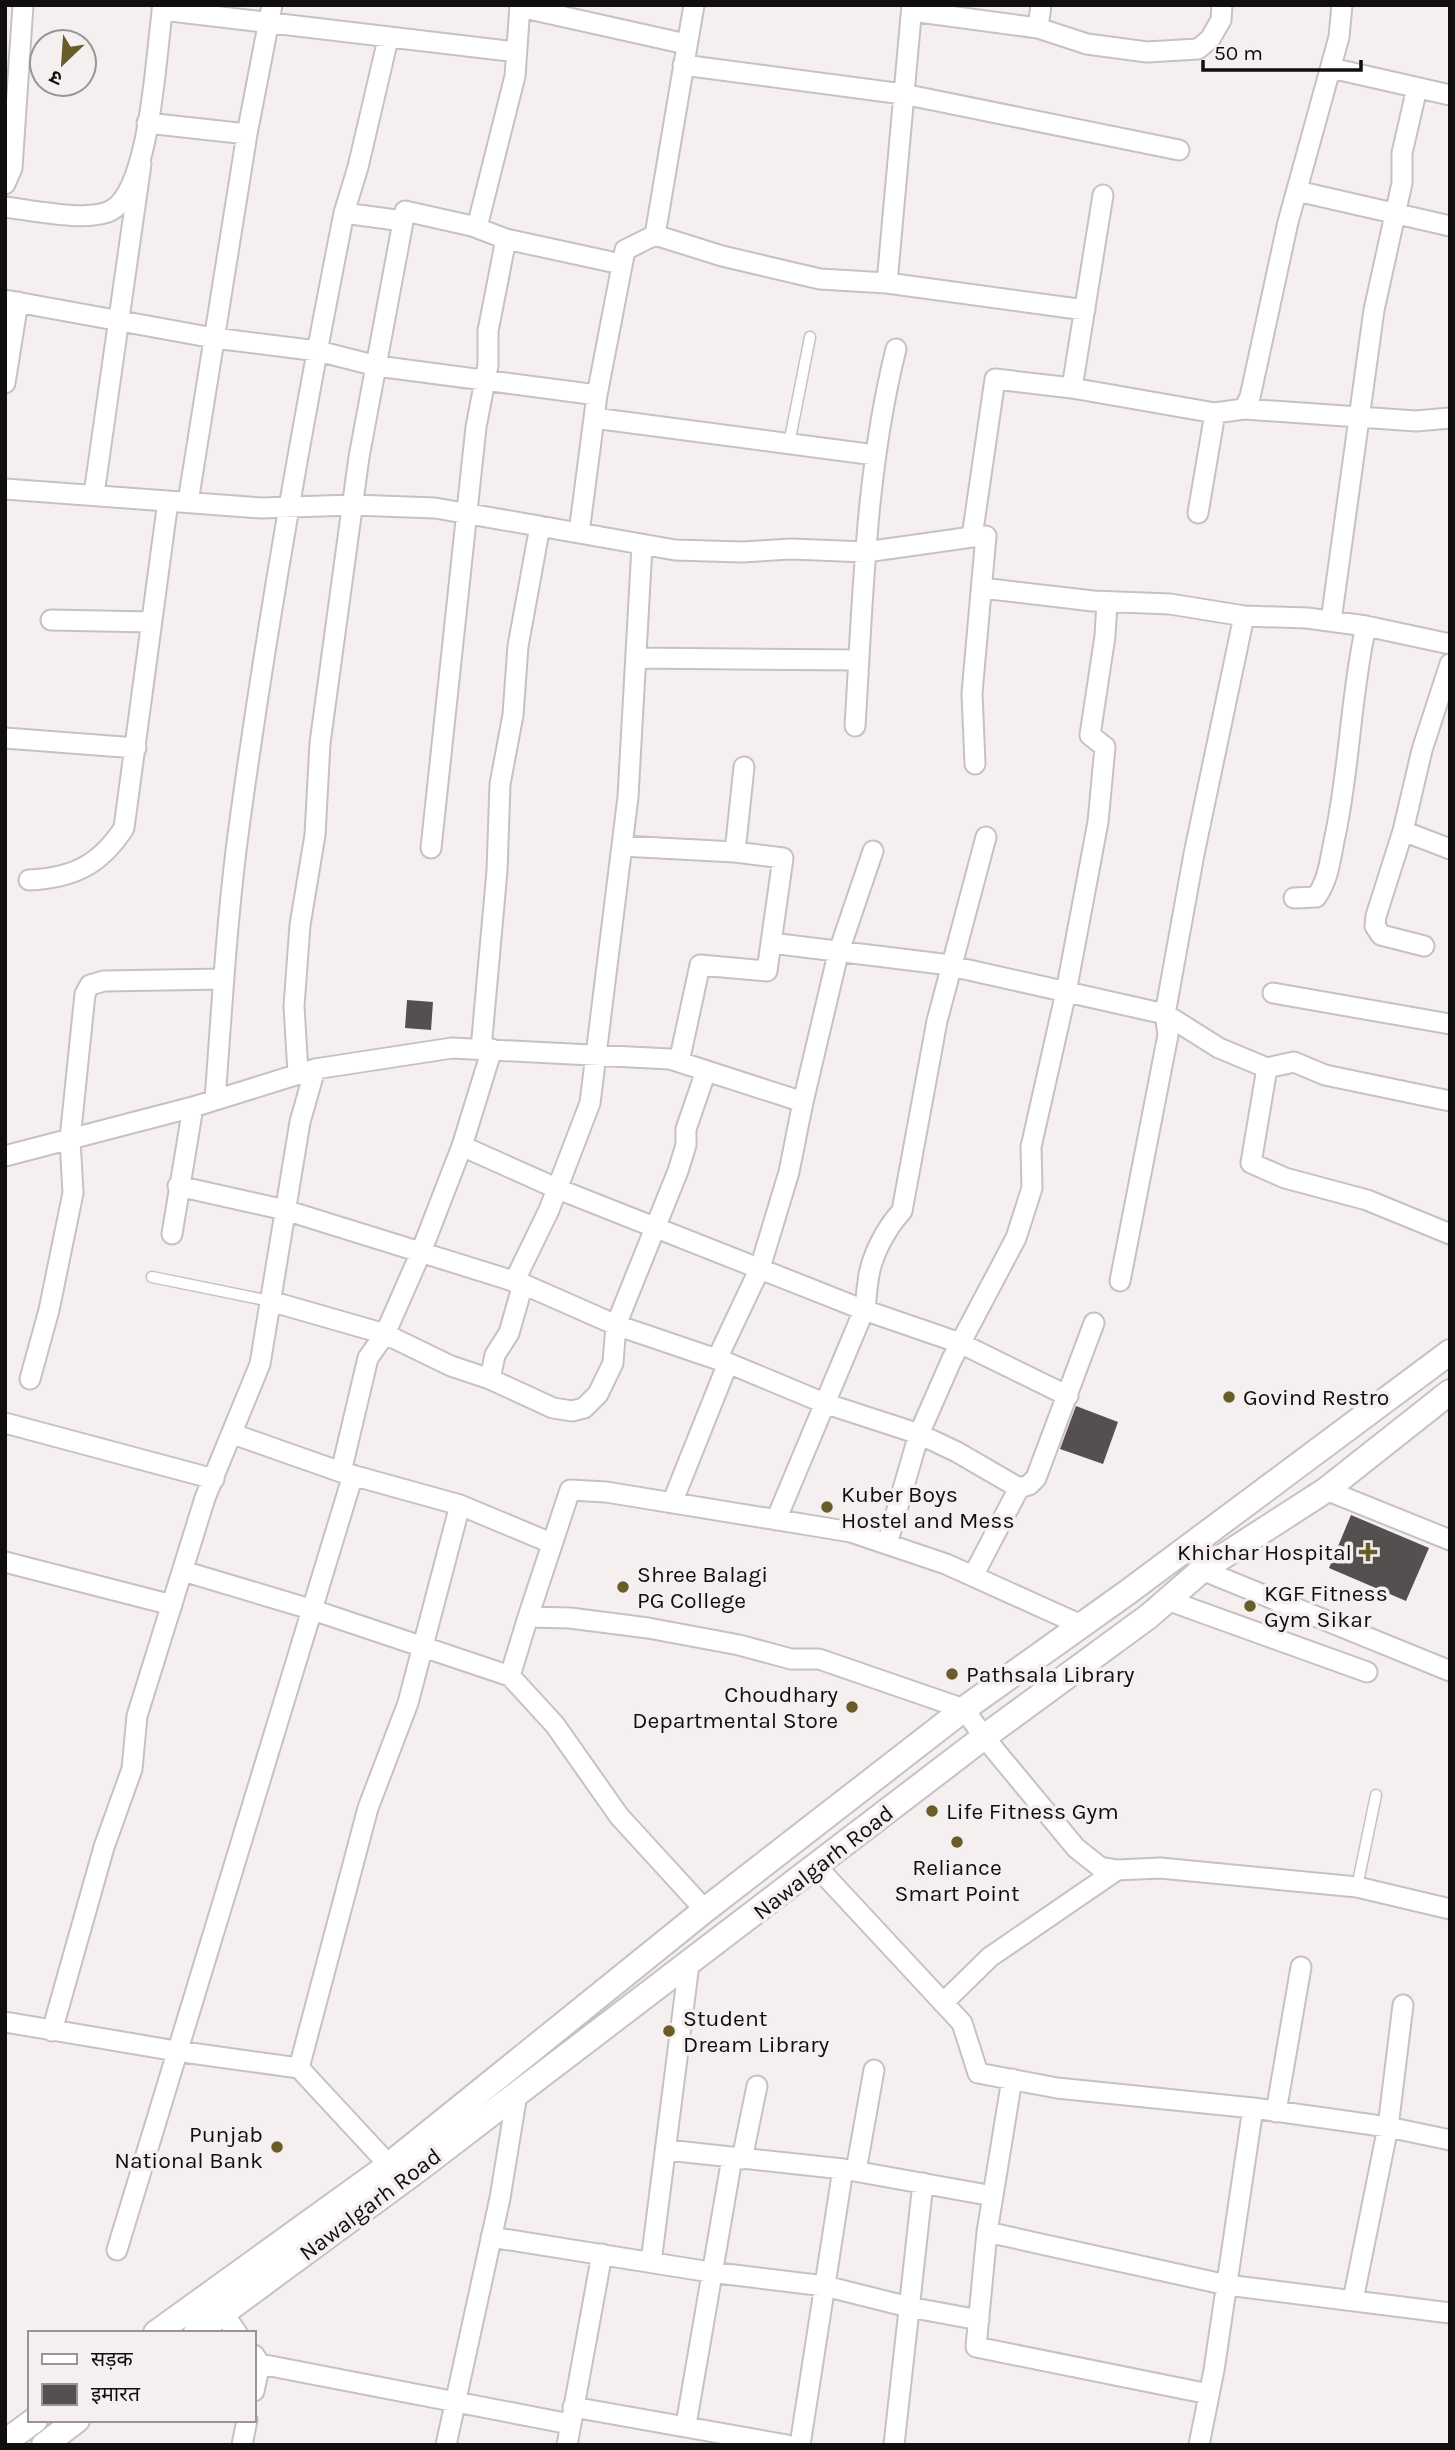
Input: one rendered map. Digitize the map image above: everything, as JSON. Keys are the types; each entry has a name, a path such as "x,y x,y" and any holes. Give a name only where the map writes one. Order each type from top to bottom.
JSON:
{"street":[{"path":"5,184 12,168 23,5"},
{"path":"655,235 694,5"},
{"path":"1038,28 1041,5"},
{"path":"887,284 912,8 1038,28 1087,44 1147,52 1198,49 1210,39 1221,20 1222,5"},
{"path":"1244,409 1254,382 1297,191 1339,37 1342,5"},
{"path":"477,227 515,76 520,6 686,44"},
{"path":"94,494 162,8 271,15 388,39 516,52"},
{"path":"188,502 247,134 271,15"},
{"path":"215,1100 240,822 288,507 344,213 358,167 388,39"},
{"path":"683,65 903,94 1180,150"},
{"path":"1331,68 1450,95"},
{"path":"1331,621 1357,417 1374,310 1402,183 1402,153 1417,88"},
{"path":"147,123 247,134"},
{"path":"5,207 87,216 111,211 123,200 141,164"},
{"path":"1297,191 1450,226"},
{"path":"1072,388 1103,195"},
{"path":"52,2031 104,1847 132,1769 137,1716 214,1479 260,1364 306,1071 294,1006 300,925 315,835 320,743 353,505 405,211 477,227 506,239 621,264"},
{"path":"344,213 403,221"},
{"path":"579,533 597,395 621,264 625,250 655,235 722,256 820,279 887,284 1085,310"},
{"path":"431,848 476,426 485,381 488,331 506,239"},
{"path":"5,383 12,301 214,338 318,351 377,366 597,395"},
{"path":"855,726 875,455 896,349"},
{"path":"972,537 995,379 1072,388 1215,413 1244,409 1416,421 1450,418"},
{"path":"1198,513 1215,413"},
{"path":"594,418 875,455"},
{"path":"5,489 288,507 353,505 435,508 642,546 729,552 791,549 866,552 986,537 972,693 975,764"},
{"path":"29,880 56,879 91,864 110,850 124,828 168,501"},
{"path":"117,2250 310,1609 347,1474 368,1358 385,1334 421,1252 462,1146 486,1049 500,784 513,715 518,646 540,526"},
{"path":"490,1379 495,1355 509,1333 518,1283 558,1189 590,1103 622,846 642,546"},
{"path":"982,588 1107,602 1170,604 1244,616 1331,621 1450,644"},
{"path":"887,1544 919,1434 960,1343 1016,1238 1032,1188 1031,1147 1066,992 1098,822 1105,747 1090,735 1105,636 1107,602"},
{"path":"1120,1281 1168,1035 1165,1014 1194,854 1244,616"},
{"path":"51,621 151,622"},
{"path":"1294,898 1316,897 1326,878 1344,795 1357,667 1366,626"},
{"path":"636,658 859,660"},
{"path":"1424,946 1381,935 1375,926 1403,831 1422,750 1450,664"},
{"path":"5,738 136,748"},
{"path":"735,852 744,767"},
{"path":"1403,831 1450,849"},
{"path":"776,1520 864,1310 867,1280 888,1226 902,1211 937,1021 986,836"},
{"path":"622,846 735,852 783,858 767,971 700,965 679,1062"},
{"path":"672,1503 760,1268 789,1172 838,954 873,851"},
{"path":"771,943 838,954 951,966 1165,1014 1219,1048 1267,1068 1293,1062 1325,1075 1450,1101"},
{"path":"30,1379 49,1310 73,1193 70,1139 82,1008 90,985 104,981 224,979"},
{"path":"1273,993 1450,1024"},
{"path":"5,1156 193,1107 306,1071 452,1048 598,1054 679,1062 803,1102"},
{"path":"1267,1068 1251,1163 1285,1178 1367,1200 1450,1234"},
{"path":"270,1301 385,1334 452,1366 490,1379 553,1408 572,1411 584,1408 598,1394 613,1363 617,1325 678,1171 686,1146 685,1129 706,1070"},
{"path":"172,1234 193,1107"},
{"path":"462,1146 558,1189 864,1310 960,1343 1068,1396"},
{"path":"178,1186 285,1210 518,1283 617,1325 723,1361 824,1403 919,1434 957,1452 1019,1488"},
{"path":"973,1576 1019,1488 1029,1485 1036,1478 1094,1322"},
{"path":"159,2331 389,2165 705,1910 964,1709 1128,1592 1440,1359 1449,1395"},
{"name":"Nawalgarh Road","path":"199,2331 817,1867 1167,1600 1202,1570 1326,1490 1449,1395"},
{"path":"5,1423 214,1479"},
{"path":"233,1434 347,1474 460,1505 551,1543"},
{"path":"510,1676 570,1490 606,1492 851,1532 973,1576 1080,1625"},
{"path":"1326,1490 1450,1539"},
{"path":"299,2068 368,1808 408,1703 460,1505"},
{"path":"5,1562 172,1605"},
{"path":"1202,1570 1450,1671"},
{"path":"183,1571 310,1609 510,1676 555,1725 619,1816 705,1910"},
{"path":"1167,1600 1367,1672"},
{"path":"528,1617 648,1628 739,1645 791,1660 818,1659 964,1709 1076,1848 1091,1862 1117,1870 1160,1868 1357,1887 1450,1909"},
{"path":"817,1867 962,2023 978,2073 1057,2088 1253,2108 1388,2127 1450,2140"},
{"path":"943,2003 990,1956 1117,1870"},
{"path":"651,2262 689,1964"},
{"path":"1276,2112 1301,1967"},
{"path":"1353,2300 1388,2127 1403,2005"},
{"path":"5,2022 176,2051 299,2068 389,2165"},
{"path":"800,2445 825,2286 849,2170 874,2070"},
{"path":"1012,2079 988,2232 976,2347 1209,2394"},
{"path":"686,2425 710,2272 757,2086"},
{"path":"446,2445 491,2237 517,2094"},
{"path":"1199,2445 1227,2285 1253,2108"},
{"path":"667,2150 849,2170 993,2196"},
{"path":"894,2445 923,2183"},
{"path":"988,2232 1227,2285 1450,2313"},
{"path":"491,2237 710,2272 825,2286 909,2307 979,2320"},
{"path":"567,2445 602,2254"},
{"path":"223,2313 236,2331"},
{"path":"257,2359 455,2399 572,2416 686,2425 712,2437 780,2444"},
{"path":"5,2442 32,2422"},
{"path":"44,2445 74,2422"},
{"path":"242,2445 247,2422"}],"lane":[{"path":"789,444 810,337"},
{"path":"152,1277 270,1301"},
{"path":"1357,1887 1376,1795"}],"building":[{"path":"407,1000 433,1002 431,1030 405,1028"},
{"path":"1076,1406 1118,1422 1103,1464 1060,1449"},
{"path":"1351,1515 1429,1548 1406,1601 1329,1568"}],"place":[{"name":"Govind Restro","path":"1229,1397"},
{"name":"Kuber Boys Hostel and Mess","path":"827,1507"},
{"name":"Khichar Hospital","path":"1368,1552"},
{"name":"Shree Balagi PG College","path":"623,1587"},
{"name":"KGF Fitness Gym Sikar","path":"1250,1606"},
{"name":"Pathsala Library","path":"952,1674"},
{"name":"Choudhary Departmental Store","path":"852,1707"},
{"name":"Life Fitness Gym","path":"932,1811"},
{"name":"Reliance Smart Point","path":"957,1842"},
{"name":"Student Dream Library","path":"669,2031"},
{"name":"Punjab National Bank","path":"277,2147"}]}
